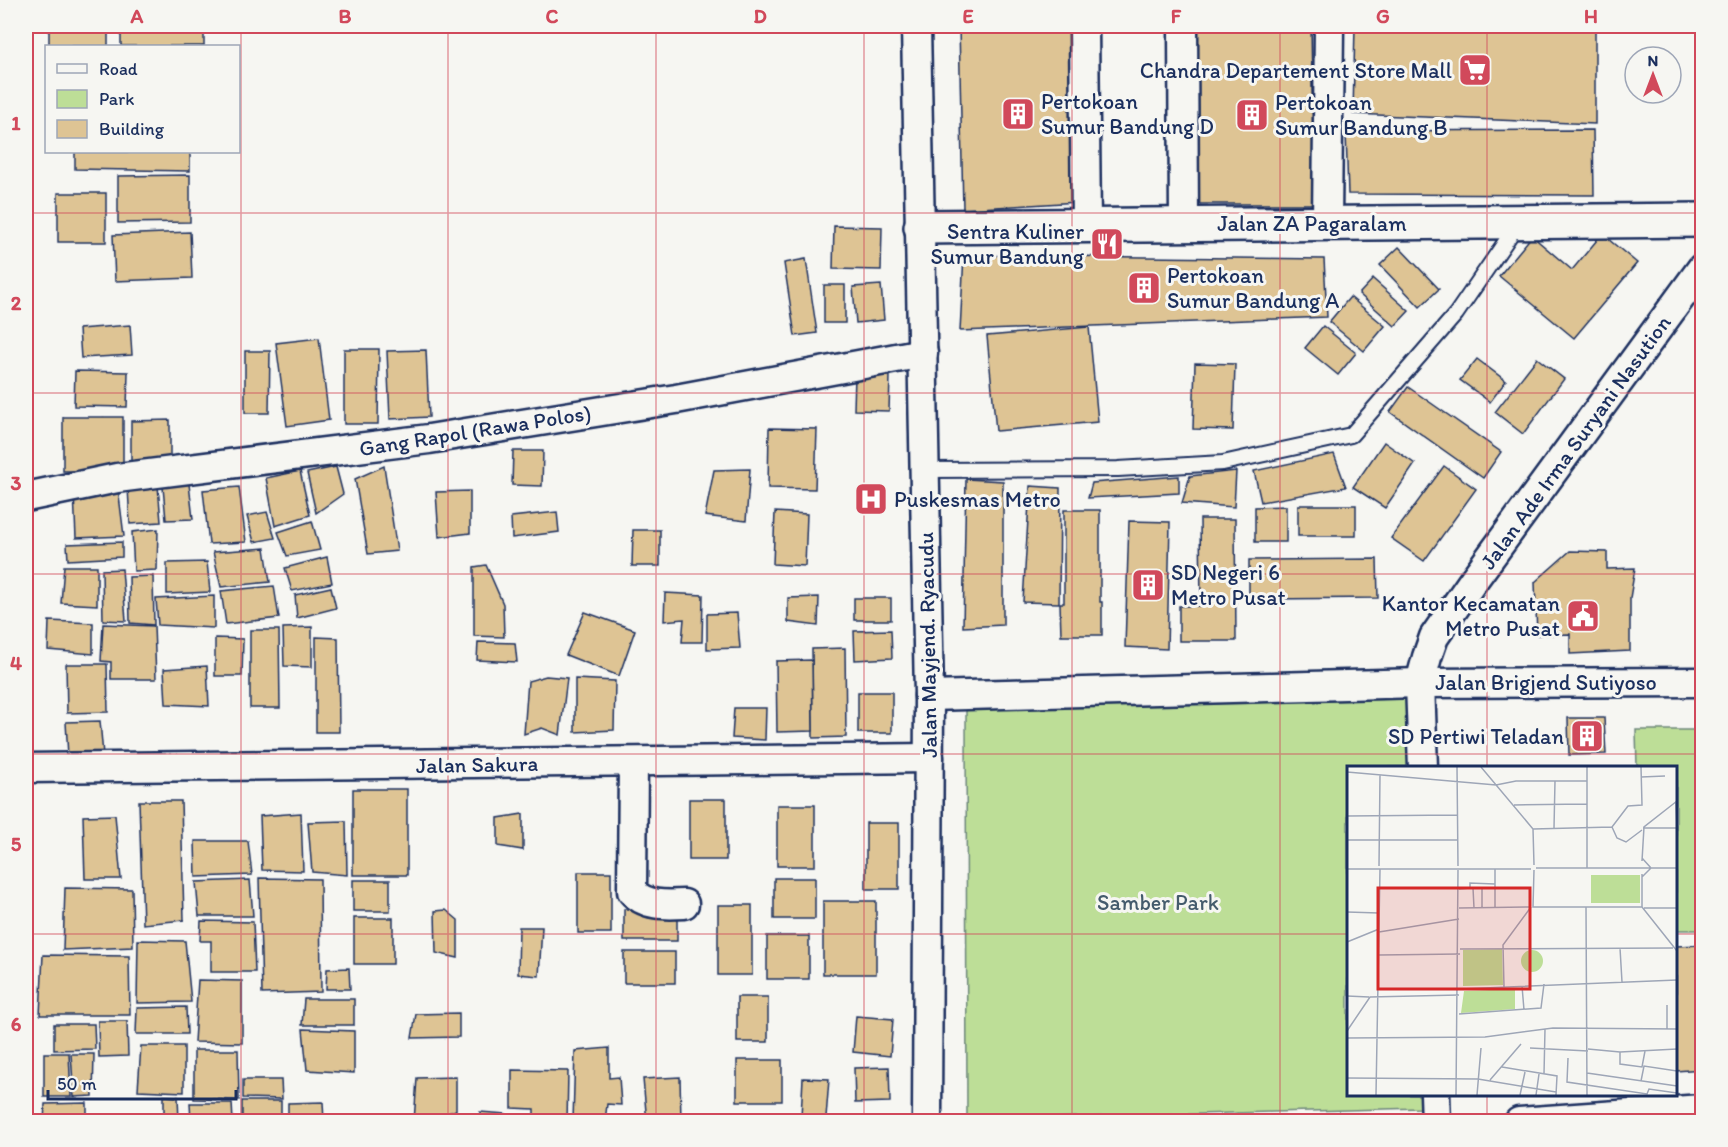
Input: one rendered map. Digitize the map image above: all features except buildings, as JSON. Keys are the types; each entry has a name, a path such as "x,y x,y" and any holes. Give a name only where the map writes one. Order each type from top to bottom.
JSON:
{"street":[{"name":"Jalan Mayjend. Ryacudu","path":"915,26 929,696 927,1122"},
{"path":"1084,26 1086,225"},
{"path":"1183,26 1184,224"},
{"path":"1327,222 1329,26"},
{"name":"Jalan ZA Pagaralam","path":"921,227 1702,220"},
{"name":"Jalan Ade Irma Suryani Nasution","path":"1423,766 1420,683 1434,637 1702,268"},
{"name":"Gang Rapol (Rawa Polos)","path":"26,497 117,478 429,439 664,401 923,353"},
{"name":"Jalan Brigjend Sutiyoso","path":"929,696 1420,683 1702,682"},
{"name":"Jalan Sakura","path":"26,768 929,758"},
{"path":"633,762 632,891 636,897 649,902 684,904"},
{"path":"1435,1096 1436,1122"},
{"path":"1519,1122 1641,1117 1702,1109"}],"lane":[{"path":"925,470 1118,469 1223,463 1351,435 1456,315 1520,221"}],"green space":[{"name":"Samber Park","path":"1413,699 1414,766 1347,766 1347,1096 1420,1096 1420,1108 967,1120 966,704"},
{"path":"1636,730 1702,730 1702,930 1677,930 1677,766 1637,766"}],"place":[{"name":"Chandra Departement Store Mall","path":"1475,70"},
{"name":"Pertokoan Sumur Bandung D","path":"1018,114"},
{"name":"Pertokoan Sumur Bandung B","path":"1252,115"},
{"name":"Sentra Kuliner Sumur Bandung","path":"1107,244"},
{"name":"Pertokoan Sumur Bandung A","path":"1144,288"},
{"name":"Puskesmas Metro","path":"871,499"},
{"name":"SD Negeri 6 Metro Pusat","path":"1148,585"},
{"name":"Kantor Kecamatan Metro Pusat","path":"1583,616"},
{"name":"SD Pertiwi Teladan","path":"1587,736"}]}
